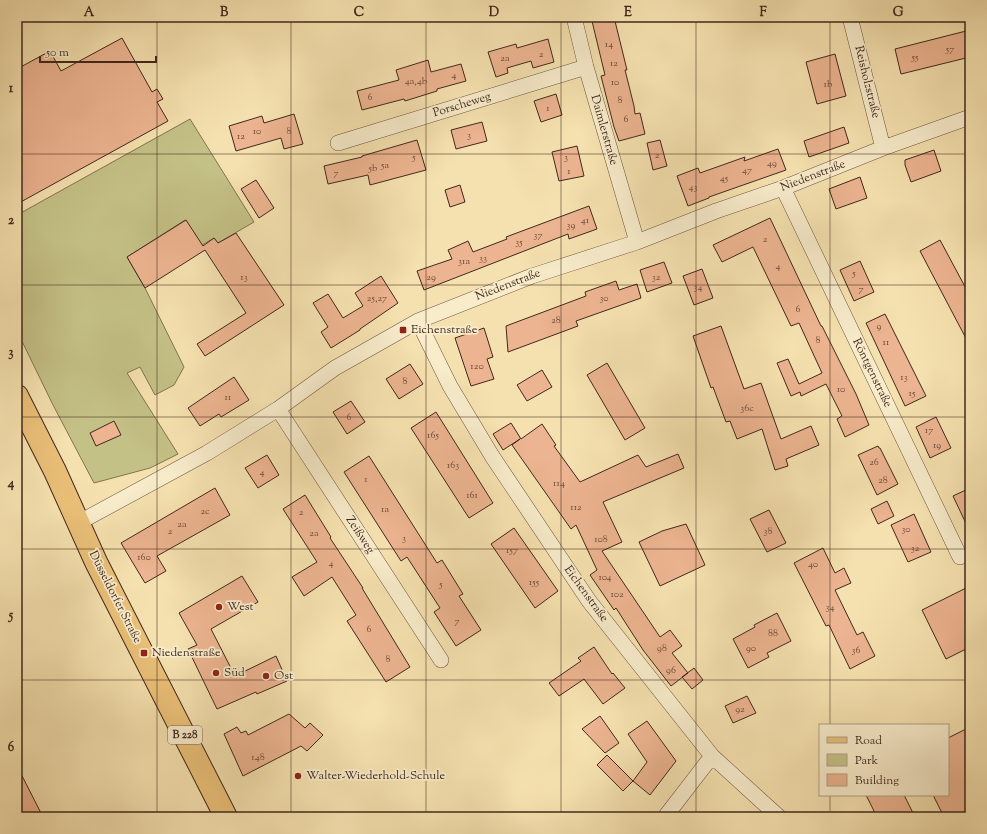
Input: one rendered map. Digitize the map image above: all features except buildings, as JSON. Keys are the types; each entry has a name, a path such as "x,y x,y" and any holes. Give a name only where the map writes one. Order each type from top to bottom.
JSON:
{"main road":[{"name":"Düsseldorfer Straße","path":"17,396 55,471 96,562 226,817"}],"street":[{"name":"Daimlerstraße","path":"574,17 586,67 637,242"},
{"name":"Reisholzstraße","path":"850,17 883,148"},
{"name":"Porscheweg","path":"338,143 586,67"},
{"name":"Niedenstraße","path":"78,523 207,453 278,409 335,368 418,321 532,276 637,242 716,211 783,188 883,148 970,117"},
{"name":"Röntgenstraße","path":"783,188 960,557"},
{"name":"Eichenstraße","path":"418,321 450,386 492,456 585,595 712,756 779,817"},
{"name":"Zeißweg","path":"278,409 441,660"},
{"path":"665,817 712,756"}],"green space":[{"path":"190,119 254,222 218,243 214,238 202,245 185,220 127,257 145,288 184,367 174,385 155,395 140,367 127,373 178,454 150,468 94,483 53,405 17,331 17,215"}],"place":[{"name":"Eichenstraße","path":"403,330"},
{"name":"West","path":"219,607"},
{"name":"Niedenstraße","path":"144,653"},
{"name":"Süd","path":"216,673"},
{"name":"Ost","path":"266,676"},
{"name":"Walter-Wiederhold-Schule","path":"298,776"}]}
